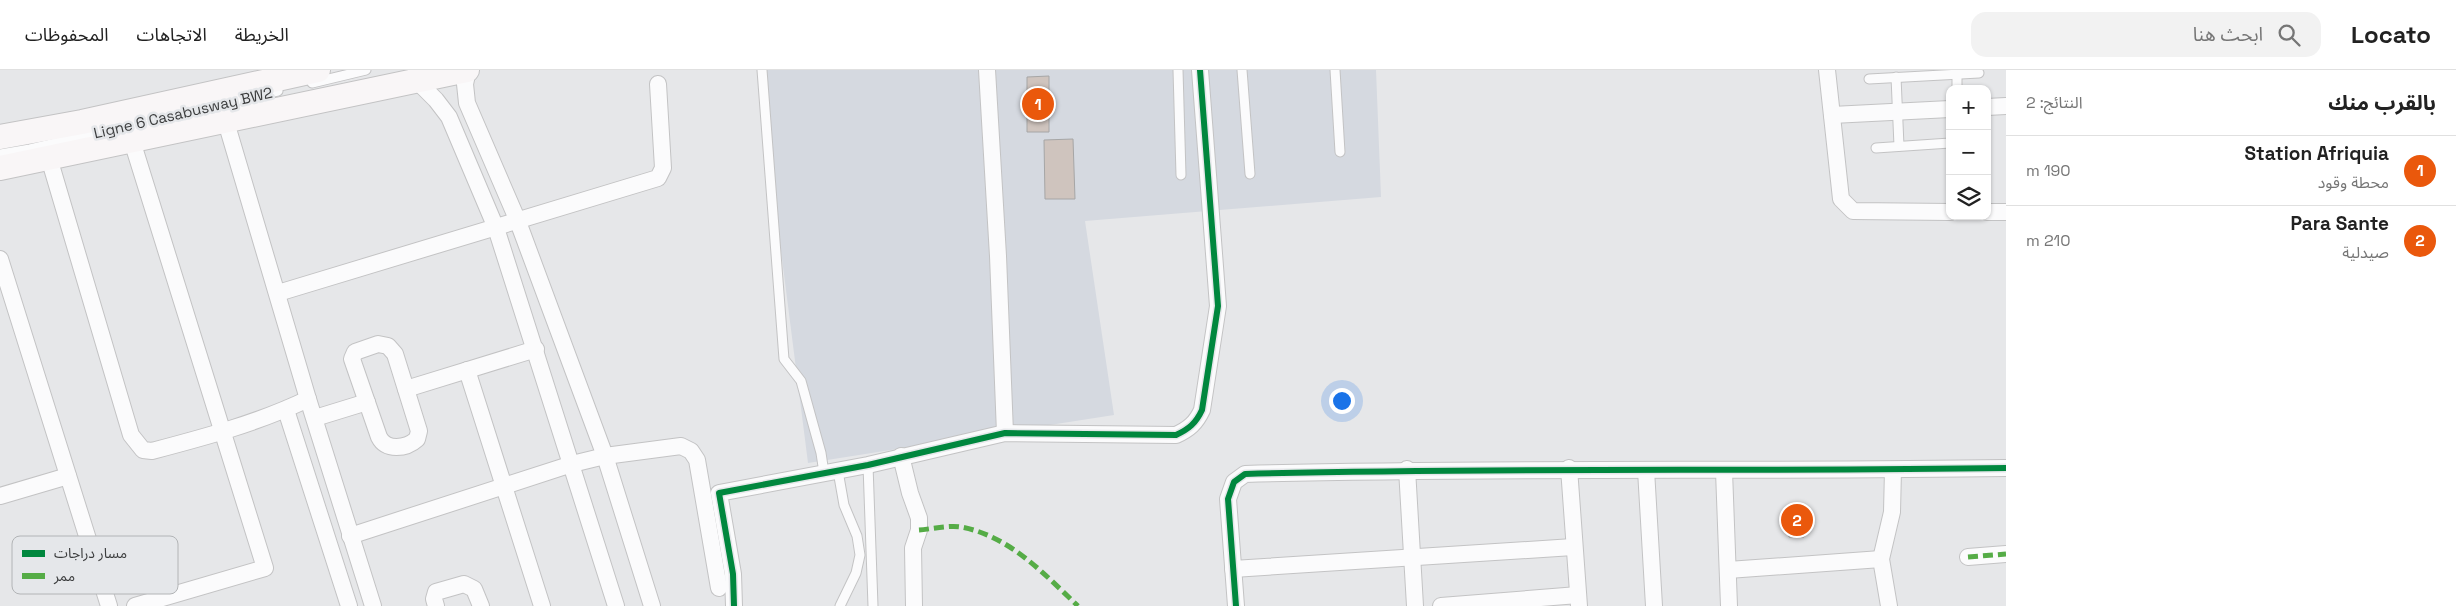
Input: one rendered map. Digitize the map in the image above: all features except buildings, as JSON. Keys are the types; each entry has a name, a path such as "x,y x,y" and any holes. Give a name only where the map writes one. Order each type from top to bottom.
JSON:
{"main road":[{"path":"0,137 82,122 318,70"},
{"path":"0,161 49,158 418,82 467,70"}],"street":[{"path":"467,70 465,91 470,110 517,219 605,456 652,606"},
{"path":"986,70 998,256 1005,433"},
{"path":"734,606 732,574 719,492 868,465 1005,433 1176,435 1187,430 1197,420 1202,410 1218,306 1200,70"},
{"path":"1827,70 1841,199 1846,206 1853,211 1946,212"},
{"path":"418,82 436,100 449,117 496,228 536,349 616,606"},
{"path":"278,293 496,228 517,219 658,178 663,168 658,84"},
{"path":"1991,107 2006,106"},
{"path":"1832,115 1946,109"},
{"path":"449,117 470,110"},
{"path":"226,122 308,399 373,606"},
{"path":"132,141 265,568 178,593"},
{"path":"49,158 131,435 136,444 143,450 152,451 224,432 286,410 308,399"},
{"path":"1991,212 2006,212"},
{"path":"0,259 3,277 87,536"},
{"path":"378,344 388,346 392,349 406,389 419,431 417,439 412,443 392,448 381,442 352,359 355,352 378,344"},
{"path":"406,389 536,349"},
{"path":"468,370 542,606"},
{"path":"315,418 367,402"},
{"path":"286,410 349,606"},
{"path":"350,536 572,464 605,456 675,447 687,448 697,460 719,588"},
{"path":"901,456 910,493 920,518 919,530 913,548 914,606"},
{"path":"1236,606 1228,499 1230,489 1238,478 1245,474 1407,469 1569,468 1724,471 2006,468"},
{"path":"1441,606 1578,600 1569,468"},
{"path":"1407,469 1415,606"},
{"path":"1646,470 1654,606"},
{"path":"1889,606 1881,559 1892,512 1893,470"},
{"path":"1724,471 1729,606"},
{"path":"0,496 68,476"},
{"path":"1233,569 1573,547"},
{"path":"1968,557 2006,554"},
{"path":"1728,570 1881,559"},
{"path":"436,606 434,599 436,592 464,584 474,589 481,606"},
{"path":"105,594 109,606"},
{"path":"135,606 176,594"}],"lane":[{"name":"Ligne 6 Casabusway BW2","path":"0,161 30,142 342,70"},
{"path":"299,86 366,70"},
{"path":"762,70 784,360 801,381 821,453 831,472 857,536 860,555 856,573 840,606"},
{"path":"1178,70 1182,175"},
{"path":"1242,70 1250,174"},
{"path":"1335,70 1340,152"},
{"path":"1869,79 1979,73"},
{"path":"1956,74 1957,85"},
{"path":"1896,78 1899,111 1899,146"},
{"name":"Ligne 6 Casabusway BW2","path":"0,161 30,149 289,88"},
{"path":"1876,148 1946,143"},
{"path":"868,465 873,606"}],"shaded area":[{"path":"758,70 1376,70 1381,197 1085,221 1114,415 808,463"}],"marked path":[{"path":"919,530 961,527 995,539 1011,548 1039,569 1078,606"},
{"path":"1968,557 2006,554"}],"cycle path":[{"path":"734,606 733,574 719,493 868,465 1005,433 1176,435 1195,422 1202,410 1218,306 1200,70"},
{"path":"1236,606 1228,499 1234,482 1245,474 1435,471 2006,468"}],"place":[{"name":"Station Afriquia","path":"1038,104"},
{"name":"Para Sante","path":"1797,520"}]}
